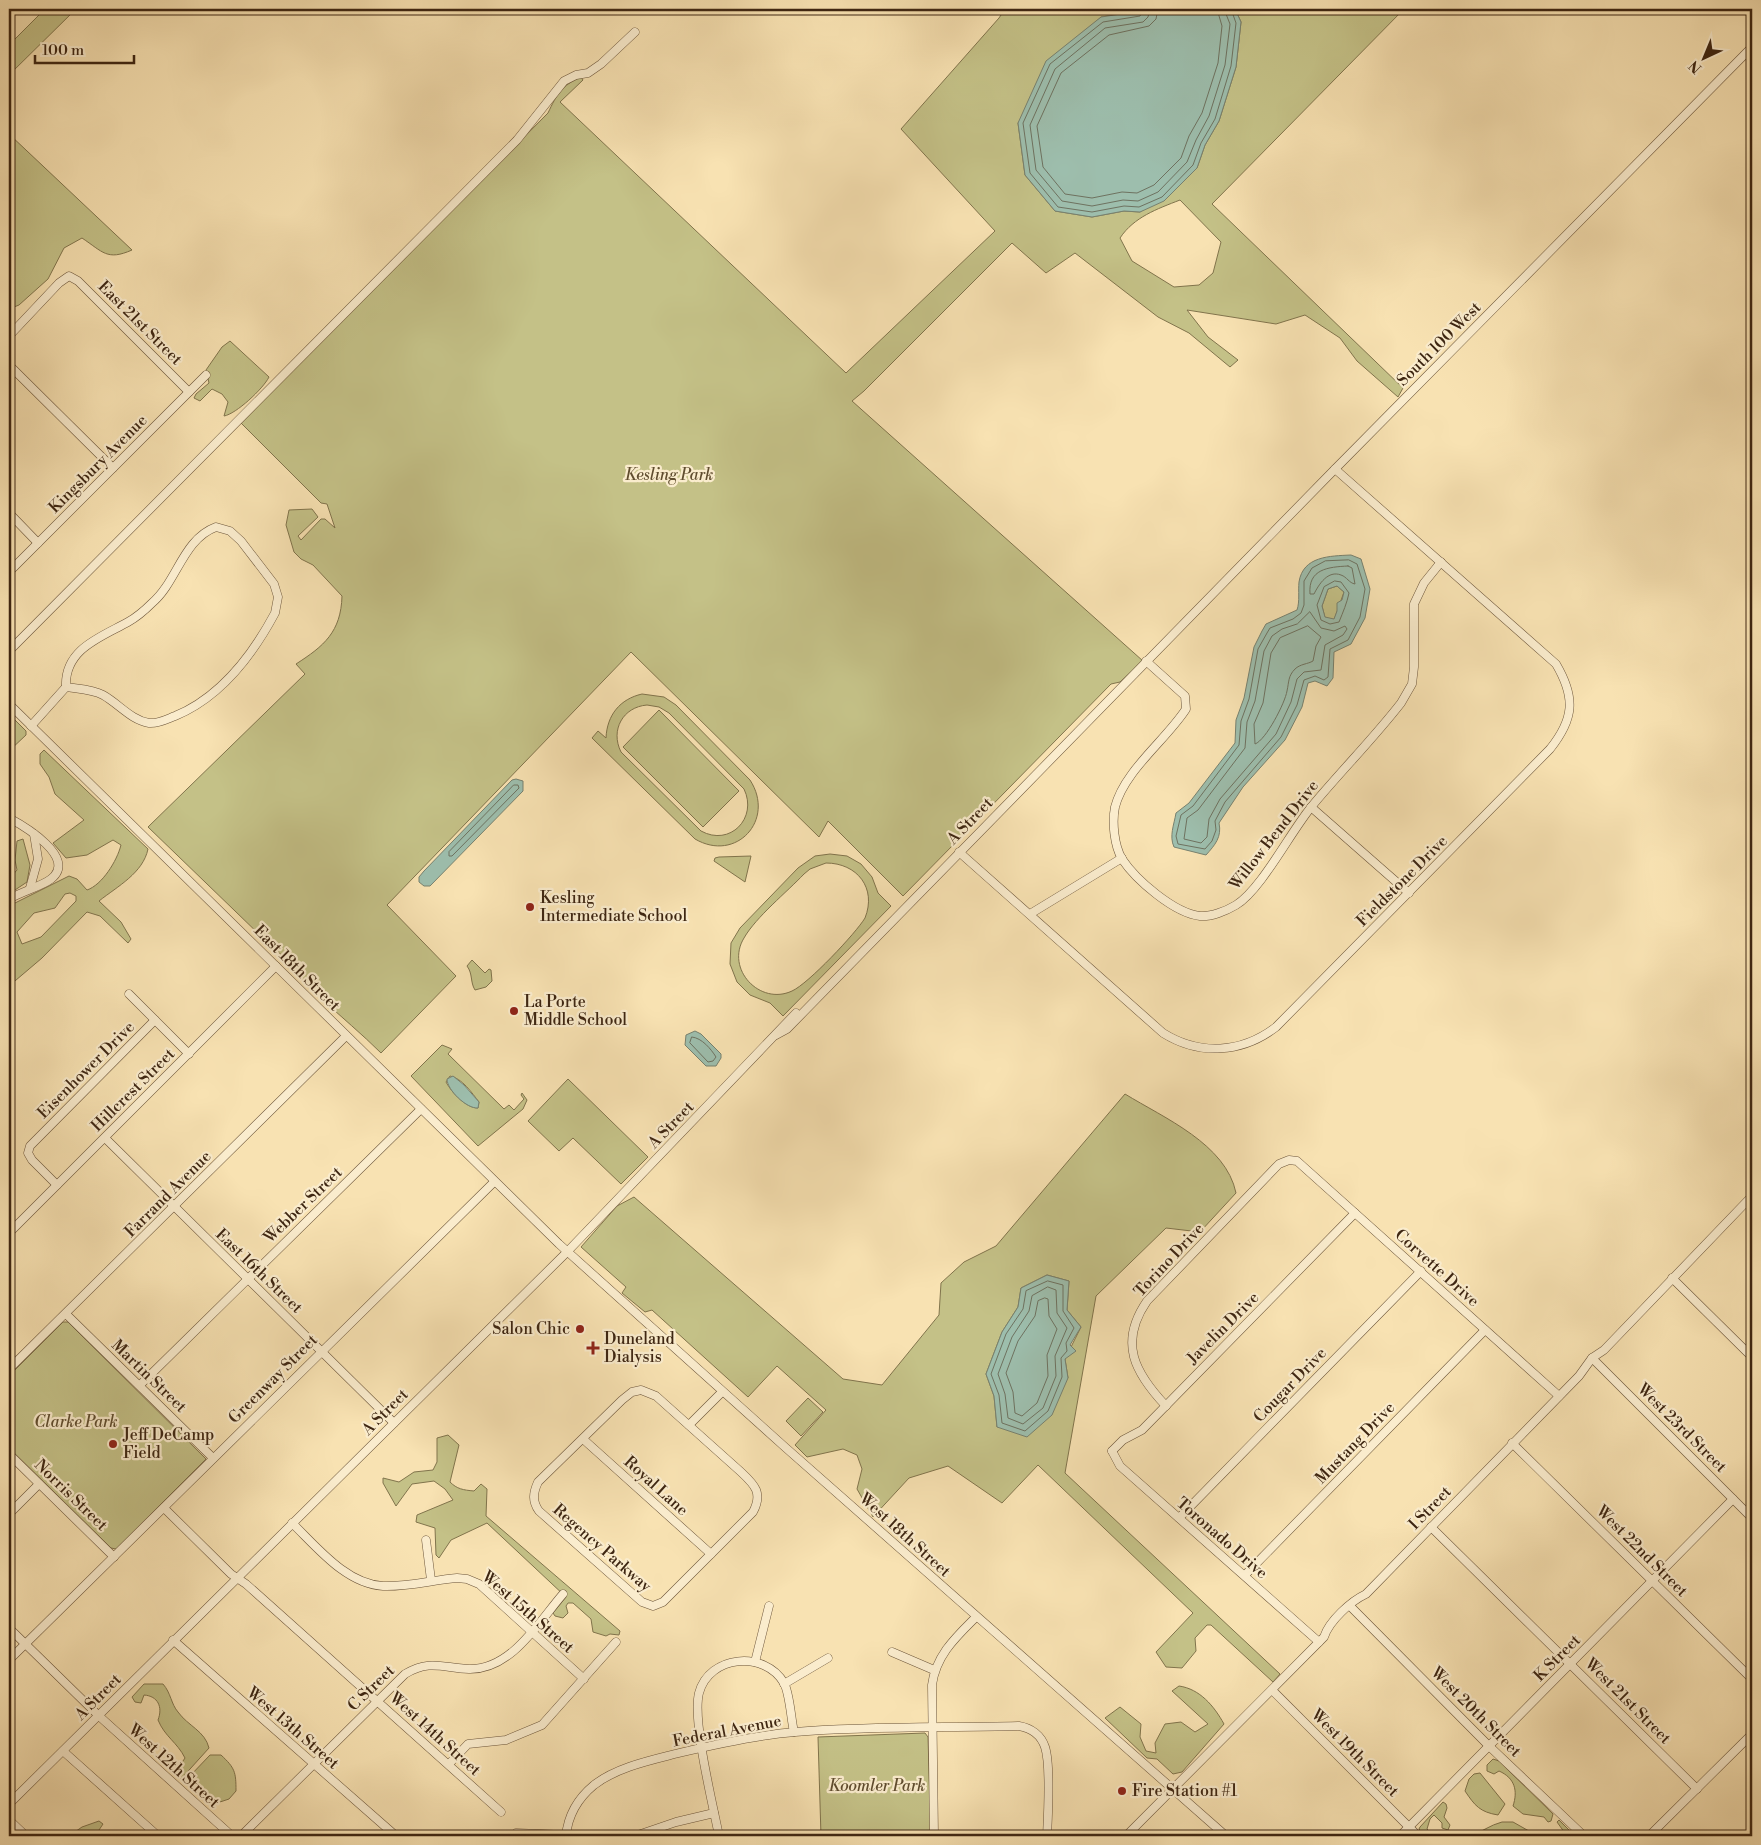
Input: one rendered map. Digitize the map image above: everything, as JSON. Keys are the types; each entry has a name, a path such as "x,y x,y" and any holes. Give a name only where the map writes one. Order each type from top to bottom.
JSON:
{"street":[{"path":"9,652 517,140 564,82 576,75 588,73 601,64 635,32"},
{"name":"South 100 West","path":"1146,661 1752,47"},
{"name":"East 21st Street","path":"9,336 59,283 69,276 78,281 189,392"},
{"path":"9,365 113,468"},
{"name":"Kingsbury Avenue","path":"9,572 206,375"},
{"name":"Fieldstone Drive","path":"959,852 1163,1033 1178,1042 1196,1048 1218,1049 1241,1046 1266,1035 1276,1027 1550,750 1562,734 1569,717 1571,702 1567,682 1556,664 1335,468"},
{"path":"9,513 38,542"},
{"path":"31,726 66,687 69,670 75,655 83,646 129,621 155,601 194,543 209,530 222,528 235,534 277,590 275,613 248,657 206,699 180,714 160,722 150,723 136,718 104,696 93,691 66,687"},
{"name":"Willow Bend Drive","path":"1146,661 1185,696 1187,704 1183,714 1129,780 1118,798 1114,819 1115,840 1122,858 1137,876 1173,906 1186,913 1202,916 1222,912 1237,904 1252,892 1311,807 1390,717 1408,691 1412,684 1414,667 1414,604 1424,583 1441,562"},
{"name":"A Street","path":"9,1804 567,1252 776,1036 790,1018 813,1001 1146,661"},
{"name":"East 18th Street","path":"9,704 567,1252"},
{"path":"1311,807 1409,894"},
{"path":"9,818 34,834 55,855 59,867 52,878 9,899"},
{"path":"30,888 38,858 34,834"},
{"path":"1030,914 1122,858"},
{"name":"Hillcrest Street","path":"9,1233 276,966"},
{"path":"129,994 189,1054"},
{"name":"Eisenhower Drive","path":"56,1185 32,1160 28,1153 30,1146 155,1020"},
{"name":"Farrand Avenue","path":"11,1363 66,1314 346,1036"},
{"name":"Webber Street","path":"140,1385 421,1109"},
{"name":"East 16th Street","path":"105,1138 394,1422"},
{"name":"Torino Drive","path":"1166,1406 1146,1386 1137,1368 1132,1350 1133,1331 1140,1311 1279,1164 1289,1160 1297,1161"},
{"name":"Corvette Drive","path":"1297,1161 1559,1396"},
{"name":"Greenway Street","path":"9,1660 321,1350 494,1182"},
{"name":"I Street","path":"1126,1836 1319,1642 1332,1623 1366,1594 1559,1396 1592,1358 1604,1350 1752,1196"},
{"name":"Javelin Drive","path":"1108,1451 1142,1430 1355,1213"},
{"name":"West 18th Street","path":"567,1252 722,1392 1226,1836"},
{"name":"Cougar Drive","path":"1180,1518 1421,1271"},
{"path":"1672,1278 1752,1357"},
{"name":"Martin Street","path":"66,1314 213,1458"},
{"name":"Mustang Drive","path":"1245,1575 1485,1330"},
{"name":"West 23rd Street","path":"1592,1358 1752,1518"},
{"name":"Regency Parkway","path":"641,1390 656,1396 690,1425 754,1484 758,1491 758,1503 753,1512 662,1602 658,1605 648,1606 539,1511 534,1494 538,1482 632,1392 641,1390"},
{"path":"690,1425 722,1392"},
{"name":"Royal Lane","path":"583,1439 711,1554"},
{"name":"West 22nd Street","path":"1512,1443 1752,1679"},
{"name":"Toronado Drive","path":"1108,1451 1120,1466 1319,1642"},
{"name":"Norris Street","path":"9,1454 114,1557"},
{"path":"9,1514 39,1484"},
{"name":"K Street","path":"1400,1836 1733,1498"},
{"name":"West 14th Street","path":"164,1508 237,1577 502,1812"},
{"name":"West 15th Street","path":"292,1523 339,1567 363,1581 391,1586 431,1580 467,1579 479,1584 584,1679"},
{"name":"West 21st Street","path":"1431,1527 1697,1789"},
{"path":"426,1540 431,1580"},
{"name":"C Street","path":"241,1836 396,1681 416,1668 432,1664 478,1669 498,1662 509,1655 531,1632 562,1594"},
{"path":"755,1662 769,1606"},
{"name":"West 20th Street","path":"1350,1606 1490,1746 1584,1836"},
{"path":"934,1836 932,1685 934,1670 946,1647 976,1616"},
{"name":"West 12th Street","path":"9,1628 99,1716 232,1836"},
{"name":"West 13th Street","path":"173,1640 396,1836"},
{"path":"449,1764 468,1744 506,1740 542,1724 616,1642"},
{"path":"892,1652 934,1670"},
{"path":"784,1684 828,1658"},
{"path":"719,1836 703,1748 697,1702 704,1681 722,1665 738,1661 755,1662 771,1670 784,1684 794,1732"},
{"name":"West 19th Street","path":"1272,1690 1418,1836"},
{"name":"Federal Avenue","path":"566,1836 570,1815 582,1797 596,1784 627,1768 703,1748 794,1732 1019,1726 1034,1731 1044,1746 1046,1754 1047,1836"},
{"path":"1649,1836 1752,1734"},
{"path":"63,1751 158,1836"},
{"path":"635,1836 676,1822 714,1813"},
{"path":"9,1820 26,1836"},
{"path":"516,1833 566,1836"}],"green space":[{"path":"45,9 76,9 9,75 9,45"},
{"name":"Kesling Park","path":"1005,9 1154,9 1101,17 1018,123 1025,175 1055,211 1092,217 1124,211 1140,212 1197,168 1205,145 1219,121 1236,67 1241,22 1235,9 1404,9 1212,204 1403,388 1398,397 1357,361 1340,338 1305,315 1276,324 1187,310 1208,337 1238,360 1230,367 1189,333 1158,317 1075,253 1046,273 1012,243 852,401 1143,661 1120,682 1111,684 903,896 828,821 819,837 631,652 387,905 456,976 381,1053 314,991 279,953 148,827 305,674 296,664 315,651 329,637 341,609 342,596 313,565 301,559 294,552 286,525 289,510 312,509 318,517 298,536 301,540 321,519 325,519 335,528 327,504 321,503 241,423 548,113 564,87 581,77 583,80 560,102 846,373 995,231 901,129","holes":["1180,200 1221,242 1213,273 1199,285 1174,287 1132,261 1120,238 1139,219"]},
{"path":"9,134 132,250 111,255 100,251 82,238 64,248 48,279 19,305 9,309"},
{"path":"230,341 269,377 249,400 235,411 224,416 228,402 222,394 212,389 200,401 194,398 209,383 206,370 222,347"},
{"path":"1337,586 1344,592 1334,620 1325,618 1322,606 1328,589"},
{"path":"642,694 664,697 676,705 750,780 757,795 758,809 755,823 748,834 725,846 710,845 695,839 592,738 598,731 606,738 609,722 616,709 634,696","holes":["647,705 659,707 669,713 744,789 747,810 739,827 731,832 722,835 712,835 701,831 621,752 617,736 618,728 625,715 631,710"]},
{"path":"659,710 739,791 703,827 623,747"},
{"path":"9,714 26,731 26,735 9,751"},
{"path":"44,750 148,849 145,858 135,872 99,901 121,922 131,939 128,943 100,916 87,912 42,958 9,986 9,967 12,963 11,955 9,954 9,932 14,929 9,925 9,906 69,876 77,879 87,890 93,887 108,872 121,845 113,840 87,855 66,858 53,843 84,820 55,794 49,777 40,764 40,754","holes":["70,893 76,896 76,901 41,937 22,944 17,932 34,913 55,908 65,894"]},
{"path":"23,839 30,865 27,882 9,894 9,879 17,870 15,860 17,841"},
{"path":"830,854 847,856 861,864 872,877 878,893 891,906 783,1016 770,1003 750,995 737,982 730,964 731,943 740,928 798,868 815,856","holes":["826,863 847,867 862,879 868,897 865,918 831,958 809,979 792,991 780,994 768,993 758,989 749,982 742,972 739,961 739,950 749,930 810,869"]},
{"path":"751,856 745,882 714,861 715,858 719,857"},
{"path":"472,960 485,973 489,969 491,970 492,981 486,987 475,990 467,966"},
{"path":"442,1045 452,1049 448,1054 504,1109 509,1105 514,1110 524,1099 521,1095 522,1093 527,1100 523,1109 478,1146 411,1076","holes":["450,1076 463,1083 473,1094 479,1102 478,1108 464,1103 452,1091 446,1082"]},
{"path":"568,1079 648,1157 621,1184 573,1138 559,1151 528,1121"},
{"path":"1125,1094 1191,1134 1207,1146 1220,1160 1230,1176 1236,1193 1200,1232 1166,1228 1096,1296 1065,1473 1280,1674 1273,1682 1211,1625 1207,1625 1195,1638 1196,1651 1182,1668 1166,1667 1156,1652 1193,1613 1038,1465 1002,1503 948,1466 909,1478 873,1517 857,1489 862,1469 857,1455 843,1449 807,1457 795,1445 826,1410 777,1366 748,1397 652,1310 645,1312 622,1293 626,1287 581,1247 617,1206 634,1197 843,1379 882,1385 939,1315 941,1283 964,1262 996,1246","holes":["1047,1275 1069,1281 1067,1310 1081,1327 1065,1359 1068,1378 997,1427 994,1396 986,1374 1002,1332 1018,1307 1021,1288"]},
{"name":"Clarke Park","path":"63,1322 68,1322 206,1459 116,1549 111,1548 9,1448 9,1376"},
{"path":"808,1398 823,1412 801,1436 786,1421"},
{"path":"448,1435 459,1445 450,1482 463,1490 474,1491 481,1484 487,1489 486,1516 620,1631 619,1635 610,1634 606,1636 593,1632 591,1619 573,1603 568,1603 566,1606 568,1613 563,1618 555,1616 553,1613 566,1597 487,1523 451,1540 439,1558 436,1555 435,1528 416,1522 417,1515 453,1500 445,1489 434,1481 412,1484 396,1506 383,1483 383,1478 399,1482 414,1472 433,1470 437,1462 437,1438"},
{"path":"144,1684 163,1684 178,1712 207,1742 209,1748 181,1779 175,1773 185,1758 158,1720 160,1711 158,1703 149,1696 144,1695 141,1703 135,1702 132,1697"},
{"path":"1179,1686 1187,1688 1206,1699 1224,1724 1182,1772 1173,1774 1157,1759 1147,1758 1105,1718 1120,1707 1141,1724 1140,1737 1146,1751 1156,1753 1155,1743 1165,1724 1181,1722 1195,1732 1208,1724 1172,1691"},
{"name":"Koomler Park","path":"925,1733 928,1737 931,1836 821,1836 818,1737"},
{"path":"210,1755 221,1755 232,1767 236,1779 236,1791 229,1799 217,1803 187,1785 189,1777"},
{"path":"1493,1759 1499,1761 1553,1814 1551,1821 1548,1822 1544,1817 1523,1814 1513,1806 1515,1790 1512,1781 1499,1771 1494,1774 1487,1771 1487,1765"},
{"path":"1480,1773 1505,1804 1498,1815 1478,1807 1465,1791 1469,1779 1474,1774"},
{"path":"1443,1802 1447,1808 1444,1817 1450,1825 1448,1830 1442,1828 1442,1823 1434,1815 1430,1819 1427,1829 1433,1836 1425,1836 1419,1829 1420,1827"},
{"path":"1559,1820 1575,1836 1567,1836 1557,1822"},
{"path":"99,1821 103,1824 95,1836 69,1836 82,1827"},
{"path":"1502,1822 1513,1822 1536,1835 1470,1836"}],"water":[{"path":"1154,9 1235,9 1241,22 1236,67 1219,121 1205,145 1197,168 1164,201 1140,212 1124,211 1092,217 1055,211 1025,175 1018,123 1046,61 1101,17"},
{"path":"1351,555 1361,559 1370,589 1365,618 1351,644 1334,652 1333,678 1327,686 1315,681 1308,683 1302,707 1285,740 1243,787 1219,823 1219,837 1206,855 1174,847 1172,835 1176,813 1189,803 1235,743 1236,720 1244,698 1254,647 1266,624 1297,610 1299,582 1302,573 1312,562 1326,557","holes":["1337,586 1344,592 1342,600 1337,603 1334,619 1325,617 1322,606 1328,589"]},
{"path":"512,780 523,781 523,791 430,886 424,886 419,882 419,877 424,871"},
{"path":"695,1031 701,1034 721,1054 721,1058 716,1066 706,1066 685,1045 686,1035"},
{"path":"453,1076 479,1102 478,1108 463,1102 450,1088 447,1079"},
{"path":"1047,1275 1069,1281 1067,1310 1081,1327 1070,1345 1076,1351 1065,1359 1068,1378 1052,1415 1027,1437 997,1427 994,1396 986,1374 1002,1332 1018,1307 1021,1288"}],"place":[{"name":"Kesling Intermediate School","path":"530,907"},
{"name":"La Porte Middle School","path":"514,1011"},
{"name":"Salon Chic","path":"580,1329"},
{"name":"Duneland Dialysis","path":"593,1348"},
{"name":"Jeff DeCamp Field","path":"113,1444"},
{"name":"Fire Station #1","path":"1122,1791"}]}
